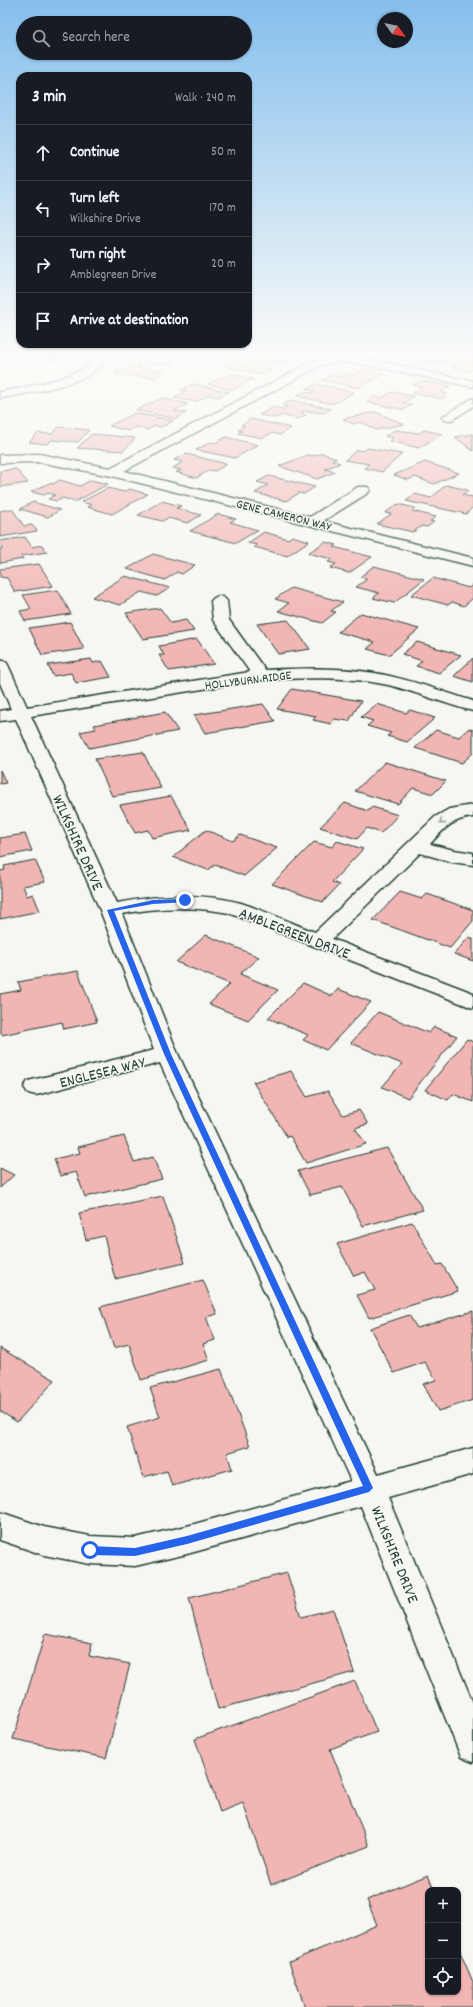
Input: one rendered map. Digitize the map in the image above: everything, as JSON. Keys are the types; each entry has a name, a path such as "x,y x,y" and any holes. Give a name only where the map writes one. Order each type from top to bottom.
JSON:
{"street":[{"path":"112,472 164,445"},
{"name":"GENE CAMERON WAY","path":"0,459 39,458 112,472 473,562"},
{"path":"313,521 363,490"},
{"path":"219,601 221,620 260,675"},
{"name":"WILKSHIRE DRIVE","path":"0,665 10,714 110,910 167,1054 369,1488 473,1745"},
{"name":"HOLLYBURN RIDGE","path":"10,714 260,675 299,673 351,674 378,678 473,706"},
{"path":"318,941 442,821 456,813 473,811"},
{"path":"417,846 452,856 473,859"},
{"name":"AMBLEGREEN DRIVE","path":"110,910 153,902 185,900 212,903 235,908 473,1001"},
{"name":"ENGLESEA WAY","path":"36,1087 167,1054"},
{"path":"0,1526 44,1541 90,1550 135,1552 187,1540 369,1488 473,1461"}],"building":[{"path":"81,445 129,445 123,451 77,448"},
{"path":"206,445 258,445 235,458 196,450"},
{"path":"405,445 424,445 419,448"},
{"path":"465,445 473,445 473,451"},
{"path":"367,448 402,454 382,472 364,468 369,464 345,460 357,450 364,451"},
{"path":"322,453 336,458 332,460 340,463 325,469 335,472 317,479 279,466 308,455 313,456"},
{"path":"186,454 227,464 215,471 210,470 196,478 176,472 181,470 173,468 183,462 174,460"},
{"path":"425,462 459,473 434,484 415,477 408,480 394,475"},
{"path":"16,469 28,483 0,487 0,471"},
{"path":"269,476 315,487 304,494 299,493 286,501 255,493 268,485 257,482"},
{"path":"60,480 80,486 91,480 108,484 75,502 63,498 57,501 48,499 55,495 48,493 44,495 31,492 49,483 53,484"},
{"path":"446,485 468,490 462,495 473,497 473,507 466,514 406,501 415,494 431,498"},
{"path":"108,488 124,492 129,489 148,494 112,514 87,507 92,505 81,502"},
{"path":"162,501 181,506 176,508 201,515 188,523 168,518 162,521 138,515"},
{"path":"33,502 60,510 48,517 20,509"},
{"path":"398,504 415,508 412,511 436,517 430,521 434,522 427,527 422,526 413,532 377,524 391,514 385,513"},
{"path":"12,509 24,526 32,525 37,531 0,537 0,511"},
{"path":"218,514 236,519 230,522 258,530 236,543 190,531"},
{"path":"264,532 288,539 292,536 309,541 287,556 254,547 257,545 248,543"},
{"path":"25,537 32,547 42,545 47,552 21,556 23,559 0,563 0,549 2,549 0,541"},
{"path":"325,542 337,545 334,547 372,557 349,573 330,568 336,564 328,562 332,559 308,553"},
{"path":"153,554 195,565 182,574 177,572 165,580 127,569"},
{"path":"39,564 53,586 15,592 7,578 0,577 0,569"},
{"path":"374,566 424,579 394,603 373,598 379,593 356,587 367,579 360,577"},
{"path":"125,576 170,588 157,596 141,592 120,605 92,597"},
{"path":"433,578 469,588 473,584 473,598 464,606 452,602 448,605 411,595"},
{"path":"291,588 343,602 331,611 336,612 322,623 278,611 289,603 275,599"},
{"path":"58,590 71,614 25,621 20,611 31,609 23,595"},
{"path":"160,608 171,623 186,620 194,631 143,639 126,613"},
{"path":"361,613 419,629 389,655 367,649 375,642 338,632"},
{"path":"288,620 310,649 278,654 257,624"},
{"path":"70,622 84,649 42,655 29,628"},
{"path":"197,639 214,664 169,671 159,655 164,655 159,646"},
{"path":"417,642 461,655 439,673 416,666 422,661 402,654"},
{"path":"473,658 473,682 454,676"},
{"path":"91,659 93,663 102,661 111,677 76,683 71,673 53,676 48,665"},
{"path":"292,689 361,701 349,721 334,719 331,724 313,720 316,716 277,709"},
{"path":"263,704 275,721 205,733 194,715"},
{"path":"377,704 406,713 410,710 435,718 407,742 387,736 391,733 367,726 373,721 361,717"},
{"path":"165,712 178,731 89,748 80,732 96,729 94,725"},
{"path":"469,728 473,730 473,753 462,763 415,748 436,730 459,737"},
{"path":"143,752 161,788 112,796 95,759"},
{"path":"385,762 446,781 433,794 413,788 398,804 355,791"},
{"path":"0,770 6,783 0,784"},
{"path":"171,796 191,830 152,838 148,830 135,833 120,805"},
{"path":"345,803 368,811 372,807 398,815 381,833 367,828 357,839 320,827"},
{"path":"206,830 233,841 240,835 277,848 244,876 215,865 208,870 173,857"},
{"path":"25,834 32,851 0,857 0,838"},
{"path":"337,841 363,849 332,882 339,885 323,902 272,884 314,842 332,847"},
{"path":"35,860 45,882 23,886 27,896 33,894 40,911 0,919 0,871 5,870 4,866"},
{"path":"400,892 422,899 427,894 473,910 473,921 450,948 373,920"},
{"path":"206,935 259,957 240,974 278,990 248,1020 209,1004 230,984 176,962"},
{"path":"469,937 473,939 473,961 454,954"},
{"path":"78,971 97,1022 64,1029 62,1022 2,1035 0,1029 0,994 21,990 18,982"},
{"path":"303,983 332,996 338,989 371,1002 326,1050 303,1040 308,1035 268,1018"},
{"path":"378,1012 429,1033 434,1027 457,1036 408,1098 382,1087 402,1064 351,1043"},
{"path":"467,1039 473,1042 473,1102 453,1094 448,1100 425,1090"},
{"path":"291,1071 307,1097 328,1091 343,1115 359,1110 368,1124 355,1128 366,1144 306,1163 290,1136 287,1137 253,1082"},
{"path":"124,1136 134,1162 153,1157 162,1179 85,1197 76,1172 60,1176 54,1159 80,1153 78,1147"},
{"path":"387,1148 423,1210 363,1226 342,1187 310,1195 298,1171"},
{"path":"0,1168 14,1175 0,1188"},
{"path":"163,1196 185,1263 115,1279 104,1236 86,1240 79,1213"},
{"path":"412,1222 437,1265 442,1264 458,1291 369,1318 357,1295 375,1290 365,1272 354,1276 337,1244"},
{"path":"203,1280 217,1314 206,1317 215,1340 203,1344 209,1360 141,1380 129,1344 114,1348 100,1307"},
{"path":"473,1311 473,1400 438,1411 423,1384 436,1380 425,1362 394,1373 370,1328 409,1315 417,1328"},
{"path":"0,1348 55,1380 17,1422 0,1411"},
{"path":"221,1369 250,1446 227,1453 232,1469 172,1486 167,1471 143,1477 127,1427 160,1417 150,1388"},
{"path":"287,1573 301,1617 333,1609 354,1672 218,1709 189,1598"},
{"path":"45,1634 92,1643 89,1656 130,1664 106,1758 13,1739"},
{"path":"355,1681 377,1732 330,1749 369,1846 271,1885 243,1803 220,1812 195,1739"},
{"path":"428,1875 433,1887 425,1887 425,1995 461,1995 461,1954 473,1982 473,2007 305,2007 289,1962 377,1925 367,1900"}],"route":[{"path":"90,1550 135,1552 187,1540 369,1488 167,1054 110,910 153,902 185,900"}]}
